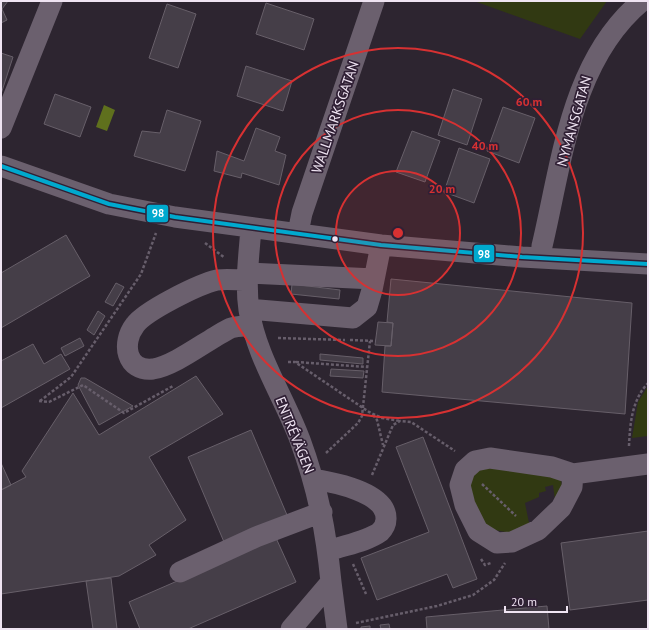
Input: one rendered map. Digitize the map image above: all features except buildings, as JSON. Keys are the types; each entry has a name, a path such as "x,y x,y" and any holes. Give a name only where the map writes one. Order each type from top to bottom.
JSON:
{"street":[{"path":"1,128 52,1"},
{"name":"WALLMARKSGATAN","path":"298,233 302,213 374,1"},
{"name":"NYMANSGATAN","path":"542,258 542,246 570,127 587,74 603,44 631,11 642,1"},
{"path":"1,166 109,204 174,217 381,245 542,258 648,264"},
{"name":"ENTRÉVÄGEN","path":"251,228 247,276 252,324 277,390 299,439 313,479 322,512 337,548 331,582 337,628"},
{"path":"374,279 247,276 203,284 152,312 135,325 127,345 128,355 133,364 142,369 154,369 166,365 230,328 252,324 353,318 366,307 374,279 381,245"},
{"path":"573,474 572,487 561,508 538,530 512,542 497,542 478,531 465,505 460,485 470,465 490,458 552,467 573,474 639,465"},
{"path":"313,479 336,483 365,493 378,503 387,514 386,524 380,532 337,548"},
{"path":"180,572 256,537 322,512"},
{"path":"291,629 331,582"}],"path":[{"path":"65,393 49,402 39,401 71,377 140,274 157,231"},
{"path":"252,324 376,341"},
{"path":"323,457 358,423 362,416 370,341"},
{"path":"284,362 367,367"},
{"path":"295,362 369,412 377,420 383,446"},
{"path":"639,465 629,446 634,406 638,395 648,383"},
{"path":"369,412 382,418 411,422 458,453 533,533"},
{"path":"365,493 383,446 393,425 400,421"},
{"path":"337,628 437,606 473,596 494,580 511,552 512,542"},
{"path":"337,548 366,594"}],"shaded area":[{"path":"474,1 607,1 580,39"},
{"path":"104,105 115,110 107,131 96,127"},
{"path":"648,386 648,436 632,438 638,402"},
{"path":"475,468 532,470 561,480 562,486 555,500 553,485 545,487 546,491 539,493 539,497 525,503 529,523 511,533 489,529 471,503 471,471"}],"transit line":[{"name":"98","path":"1,166 109,204 175,217 381,245 522,257 648,264"}]}
